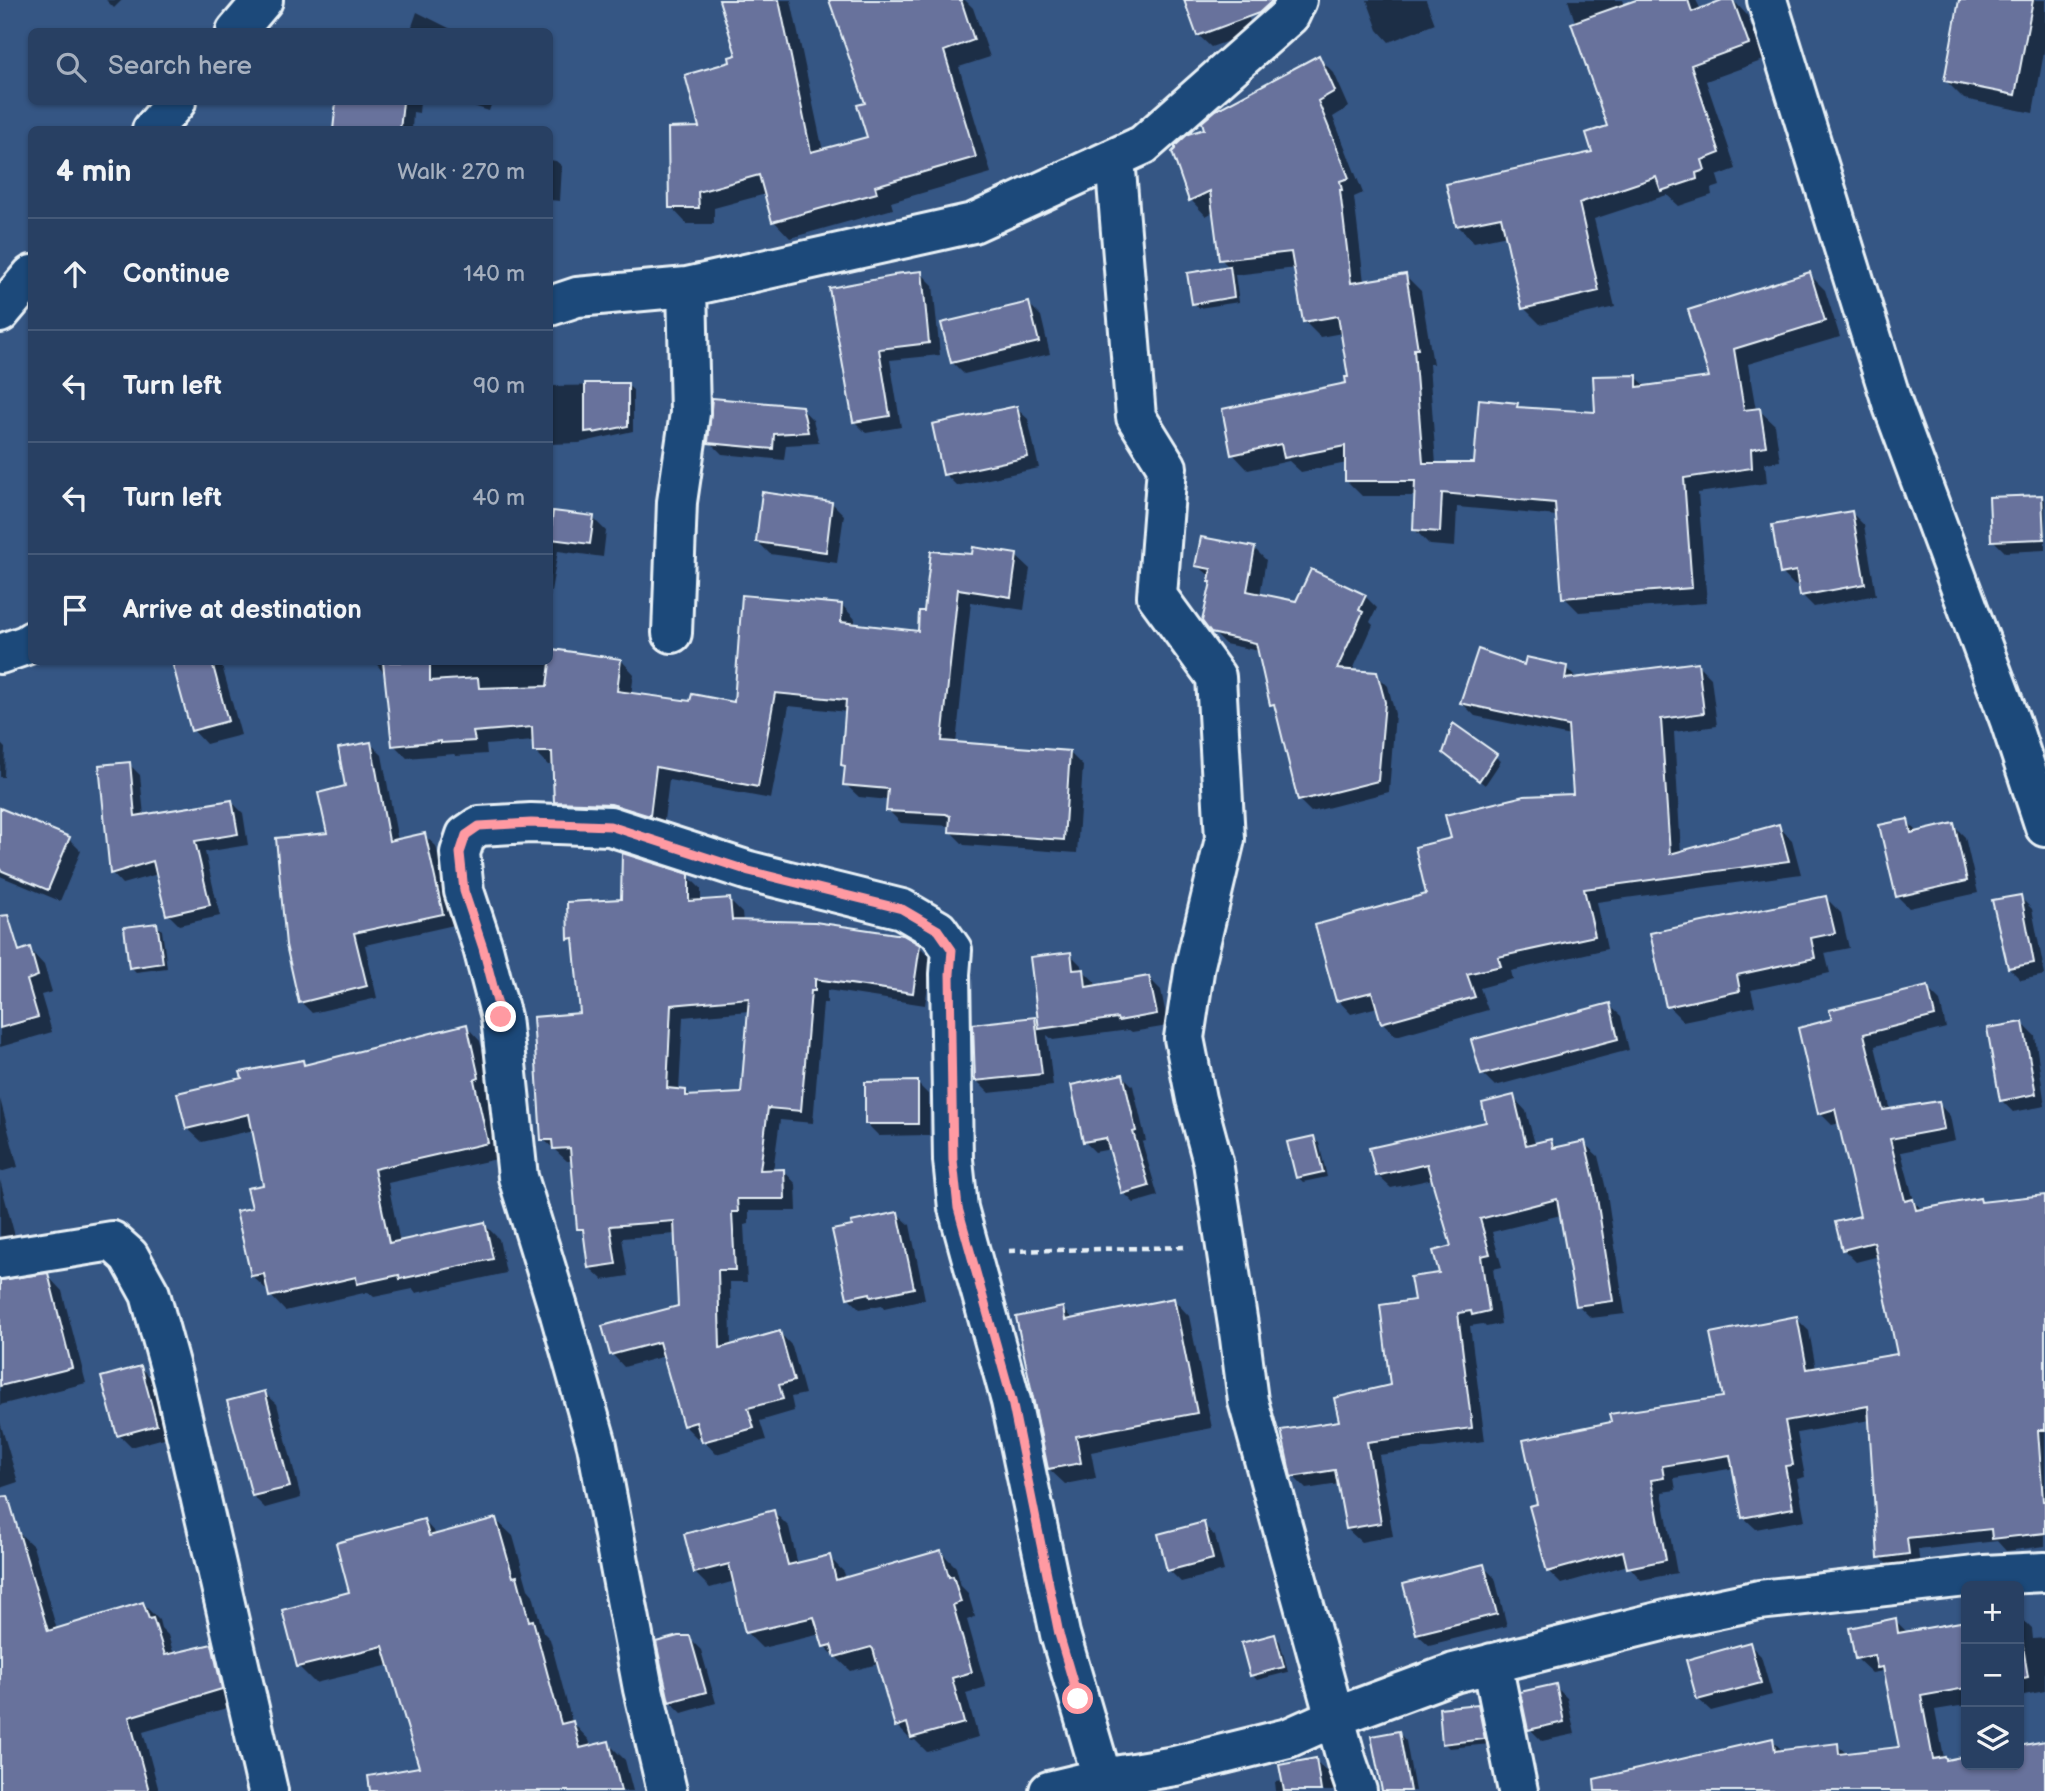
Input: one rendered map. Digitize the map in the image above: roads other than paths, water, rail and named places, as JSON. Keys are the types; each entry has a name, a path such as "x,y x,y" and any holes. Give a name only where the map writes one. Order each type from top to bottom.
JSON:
{"street":[{"path":"239,28 263,0"},
{"path":"553,305 577,297 687,287 973,223 1143,145 1290,15 1297,0"},
{"path":"1767,0 1893,406 2010,721 2045,827"},
{"path":"155,126 173,105"},
{"path":"1115,158 1136,417 1167,467 1157,596 1216,677 1225,839 1195,965 1184,1038 1196,1099 1213,1162 1224,1246 1241,1338 1248,1401 1357,1791"},
{"path":"0,313 28,280"},
{"path":"671,633 677,502 690,414 687,287"},
{"path":"0,654 28,644"},
{"path":"667,1791 643,1689 597,1445 518,1177 501,1017 483,948 464,891 460,853 466,835 479,826 531,823 610,826 749,871 902,909 938,930 952,950 950,974 953,1160 958,1208 1012,1401 1059,1634 1105,1784"},
{"path":"0,1259 112,1241 129,1255 150,1294 174,1382 268,1791"},
{"path":"1049,1791 1105,1784 1289,1738 1335,1717 1454,1673 1674,1618 1759,1600 1984,1575 2045,1572"},
{"path":"1492,1664 1518,1791"}]}
